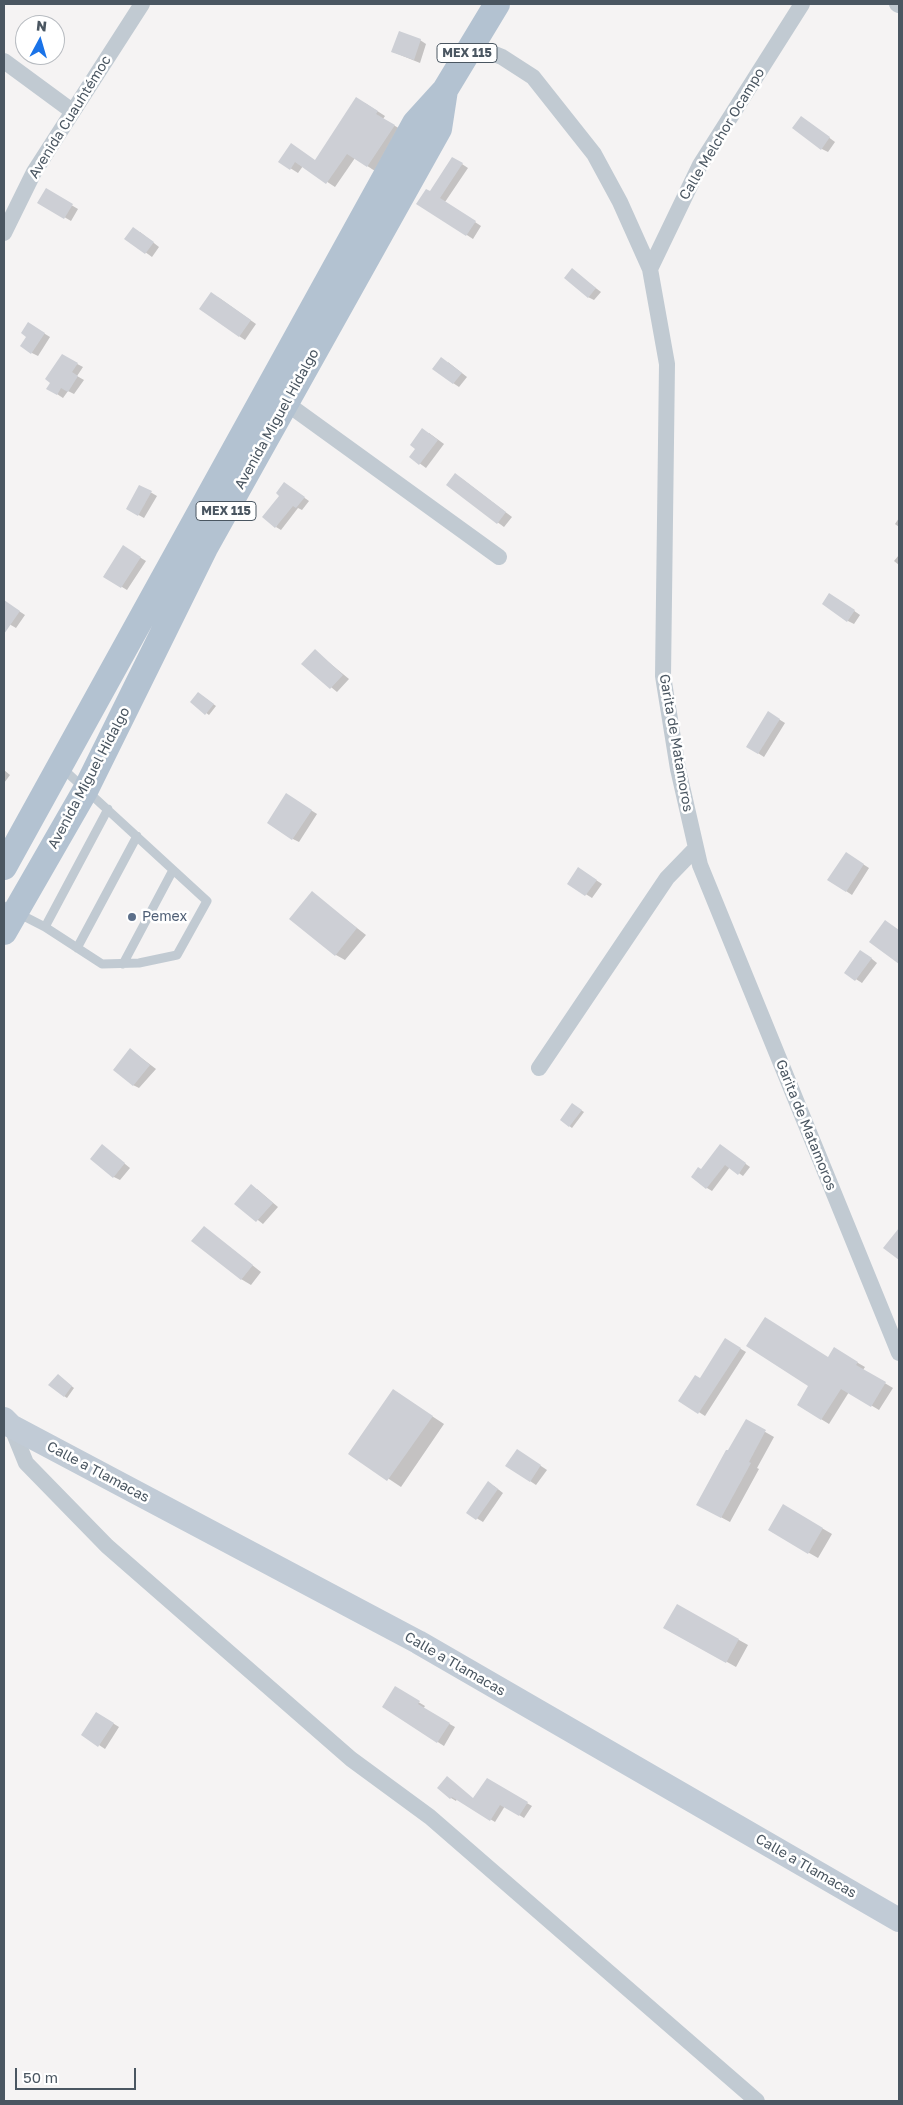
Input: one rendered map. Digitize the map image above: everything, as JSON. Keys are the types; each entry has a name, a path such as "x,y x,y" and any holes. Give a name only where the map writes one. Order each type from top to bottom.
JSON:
{"main road":[{"name":"Avenida Miguel Hidalgo","path":"8,917 85,791 196,543 300,356 439,129 445,90 493,10"},
{"name":"Avenida Miguel Hidalgo","path":"4,867 61,767 196,543 286,403 300,356"},
{"name":"Calle a Tlamacas","path":"7,1422 418,1642 899,1920"}],"street":[{"name":"Avenida Cuauhtémoc","path":"4,232 34,172 72,110 142,4"},
{"name":"Calle Melchor Ocampo","path":"650,268 680,203 700,166 802,4"},
{"name":"Garita de Matamoros","path":"472,45 502,57 533,77 594,154 620,202 650,268 667,364 663,676 678,768 696,848 704,874 899,1353"},
{"path":"4,61 72,110"},
{"path":"286,403 498,557"},
{"path":"539,1068 668,878 696,848"},
{"path":"7,1422 26,1463 107,1546 351,1759 430,1817 757,2101"}],"lane":[{"path":"8,917 45,927 102,964 139,963 177,955 207,901 61,767"},
{"path":"45,927 108,809"},
{"path":"77,948 137,836"},
{"path":"123,964 173,870"}],"building":[{"path":"399,31 421,39 414,60 391,52"},
{"path":"356,97 378,111 376,114 395,125 367,167 347,154 326,184 295,162 290,170 278,162 291,143 315,160"},
{"path":"801,116 830,137 821,150 792,128"},
{"path":"452,157 463,163 440,198 476,221 466,236 416,204 426,189 430,191"},
{"path":"46,188 73,204 64,219 37,203"},
{"path":"133,227 154,242 145,254 124,239"},
{"path":"572,268 596,288 588,298 564,278"},
{"path":"211,292 251,320 239,337 199,309"},
{"path":"28,322 45,333 31,354 20,346 26,337 21,333"},
{"path":"62,354 78,363 72,372 78,376 68,392 61,388 57,395 46,389 50,383 45,379"},
{"path":"441,357 462,373 453,384 432,369"},
{"path":"422,428 438,440 419,465 409,457 415,449 410,445"},
{"path":"455,473 506,512 497,524 446,485"},
{"path":"284,482 305,497 296,508 293,506 275,528 262,517 279,496 276,493"},
{"path":"139,485 152,491 138,516 126,509"},
{"path":"123,545 141,557 121,588 103,577"},
{"path":"829,593 855,610 847,622 822,604"},
{"path":"4,600 20,611 4,634"},
{"path":"315,649 343,675 330,689 301,664"},
{"path":"198,692 214,704 205,715 190,702"},
{"path":"768,711 780,719 758,754 746,747"},
{"path":"286,793 312,810 292,840 267,823"},
{"path":"846,852 864,864 846,892 827,880"},
{"path":"578,867 597,880 585,896 567,884"},
{"path":"312,891 357,928 335,956 289,919"},
{"path":"885,920 899,930 899,964 869,942"},
{"path":"860,950 872,958 855,981 844,973"},
{"path":"130,1048 150,1065 133,1086 113,1070"},
{"path":"572,1103 582,1110 569,1127 560,1120"},
{"path":"102,1144 125,1163 113,1178 90,1159"},
{"path":"720,1144 746,1163 738,1175 725,1165 706,1189 691,1177 698,1167 701,1169"},
{"path":"251,1184 273,1203 256,1222 234,1204"},
{"path":"204,1226 253,1265 241,1280 191,1241"},
{"path":"899,1228 899,1260 883,1248"},
{"path":"765,1317 828,1357 834,1347 858,1362 856,1365 886,1382 871,1407 841,1389 821,1420 797,1405 808,1386 746,1346"},
{"path":"725,1338 741,1348 698,1414 678,1401 695,1375 700,1378"},
{"path":"58,1374 72,1386 64,1397 48,1385"},
{"path":"393,1389 433,1416 387,1481 348,1454"},
{"path":"746,1419 766,1430 749,1462 751,1463 721,1518 696,1505 726,1450 728,1450"},
{"path":"517,1449 541,1465 530,1482 505,1466"},
{"path":"488,1481 498,1489 476,1520 466,1513"},
{"path":"783,1504 823,1528 808,1554 768,1530"},
{"path":"677,1604 739,1639 726,1663 663,1628"},
{"path":"395,1686 420,1701 418,1704 450,1723 437,1743 382,1707"},
{"path":"96,1712 114,1723 98,1747 81,1735"},
{"path":"447,1776 473,1798 487,1778 528,1802 519,1816 500,1805 490,1821 452,1797 450,1799 437,1788"}],"place":[{"name":"Pemex","path":"132,917"}]}
